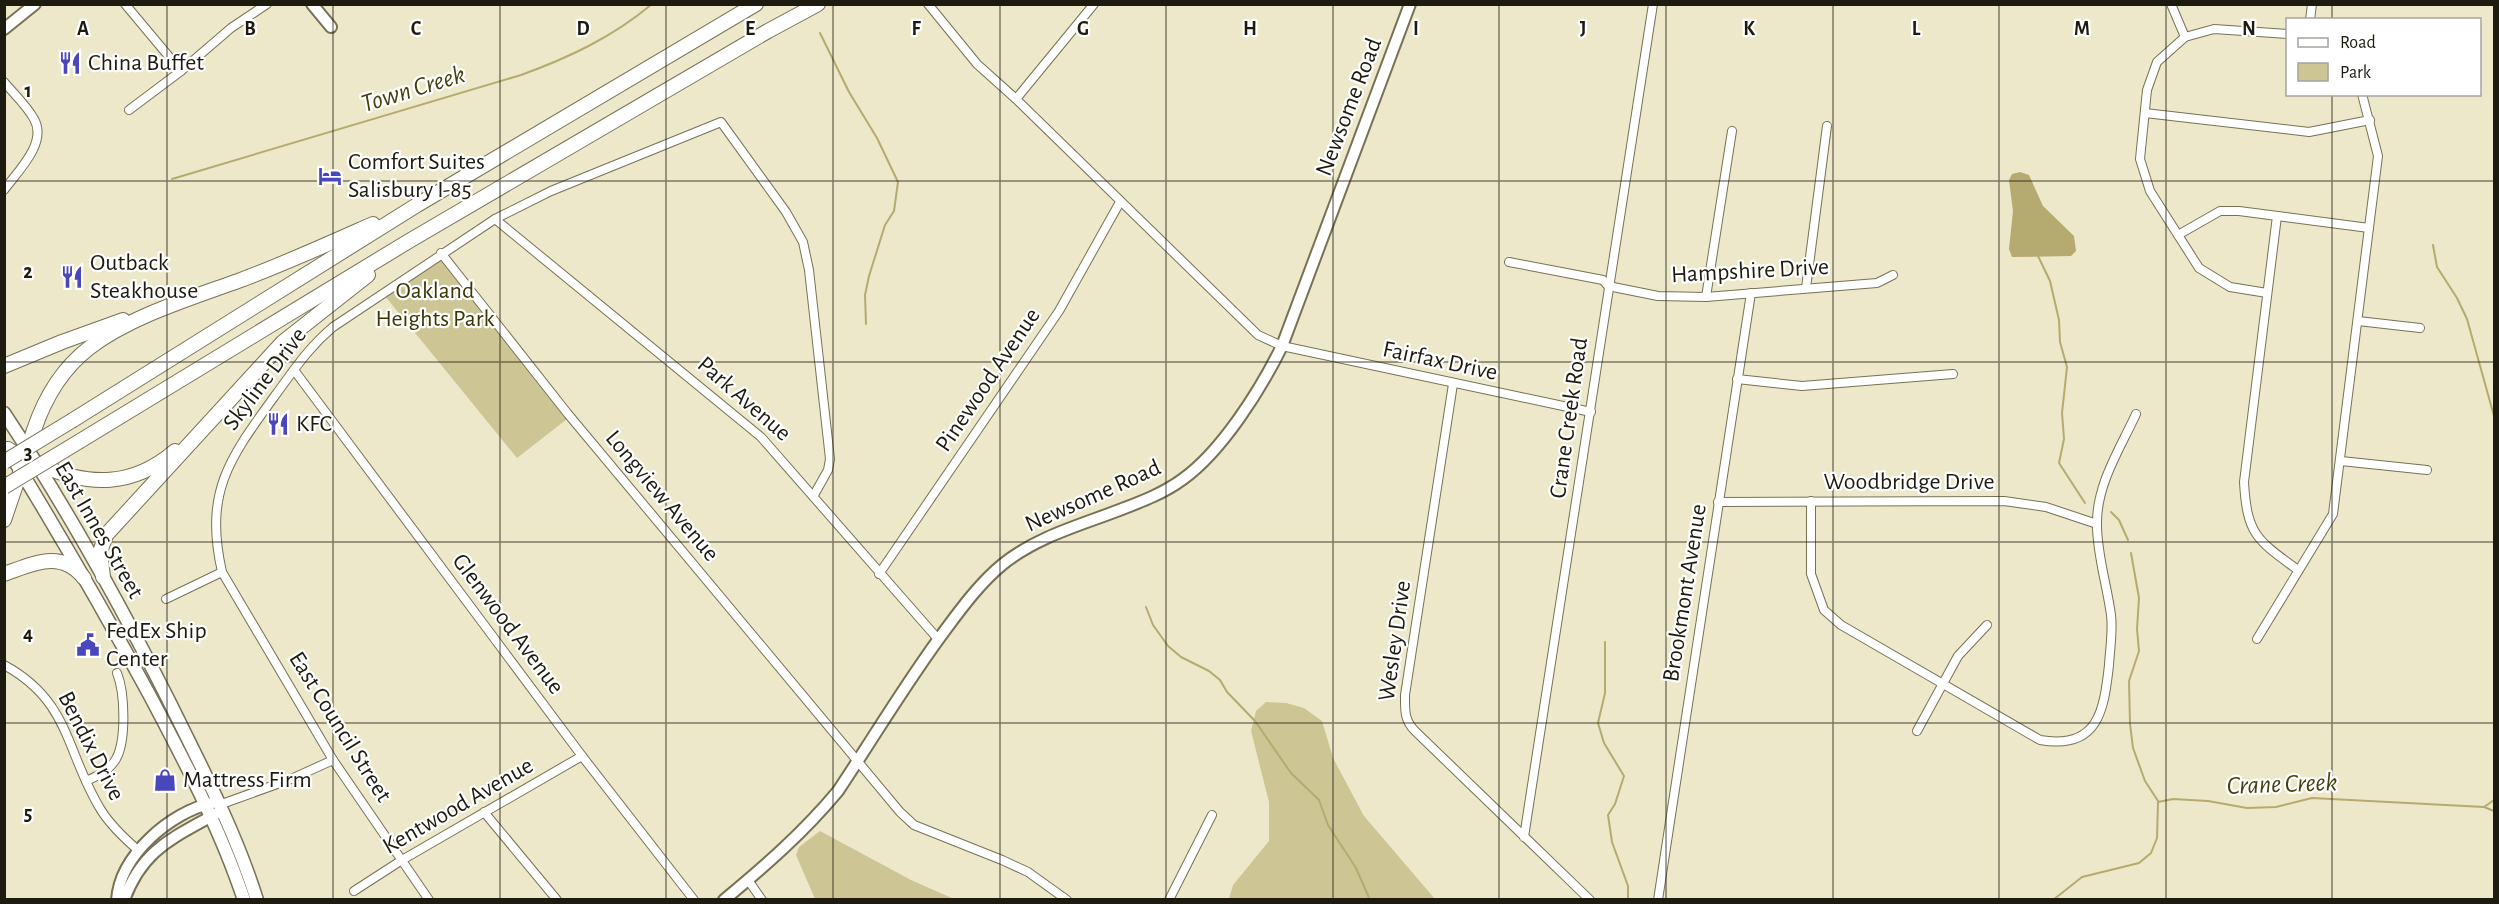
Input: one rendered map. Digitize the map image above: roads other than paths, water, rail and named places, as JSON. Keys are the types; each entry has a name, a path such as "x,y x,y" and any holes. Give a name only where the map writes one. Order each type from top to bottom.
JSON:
{"highway":[{"path":"20,458 73,420 417,205 756,4"},
{"path":"4,487 409,241 819,4"},
{"path":"4,366 75,337 191,298 308,253 417,205"},
{"path":"103,577 100,552 105,536 295,332 392,257 409,241"},
{"path":"4,520 20,458 48,395 62,374 80,356 110,334 191,298"},
{"path":"20,458 83,480 114,480 139,474 171,454 239,390"},
{"path":"4,574 52,559 69,564 84,578"}],"main road":[{"name":"East Innes Street","path":"4,413 20,458 143,683 208,811 244,900"},
{"name":"East Innes Street","path":"20,458 103,577 151,666 240,850 257,900"}],"street":[{"path":"4,29 35,4"},
{"path":"125,4 181,71"},
{"path":"129,110 181,71 231,28 267,4"},
{"path":"312,4 331,27"},
{"path":"928,4 977,64 1016,99 1246,325 1266,339 1282,346"},
{"path":"1016,99 1094,4"},
{"name":"Newsome Road","path":"724,900 811,824 838,791 938,639 991,575 1013,556 1041,540 1146,500 1184,478 1202,462 1240,416 1265,381 1282,346 1410,4"},
{"name":"Crane Creek Road","path":"1524,837 1653,4"},
{"path":"2171,4 2186,37"},
{"path":"2267,294 2230,287 2199,268 2150,191 2140,159 2147,90 2157,62 2186,37 2214,29 2286,34"},
{"path":"4,82 34,118 38,133 33,149 4,190"},
{"path":"2257,639 2333,514 2378,156 2363,96"},
{"path":"2145,113 2309,132 2370,120"},
{"name":"Skyline Drive","path":"222,572 214,525 226,469 238,446 312,345 333,327 495,219 551,191 721,122 786,212 803,242 809,270 830,459 828,470 814,495"},
{"path":"1806,288 1827,126"},
{"path":"1707,297 1732,131"},
{"name":"Pinewood Avenue","path":"879,574 1059,311 1120,202"},
{"path":"2178,235 2220,211 2369,228"},
{"path":"2277,216 2244,482 2246,514 2265,545 2298,570"},
{"name":"Park Avenue","path":"495,219 761,437 938,639"},
{"name":"Longview Avenue","path":"441,253 568,414 900,812 914,825 1028,872 1067,900"},
{"name":"Hampshire Drive","path":"1509,262 1603,280 1608,286 1658,296 1707,297 1877,283 1893,275"},
{"name":"Brookmont Avenue","path":"1658,900 1751,293"},
{"path":"2358,321 2420,328"},
{"name":"Fairfax Drive","path":"1282,346 1591,412"},
{"name":"Glenwood Avenue","path":"294,370 582,756 694,900"},
{"path":"1737,379 1802,386 1953,374"},
{"name":"Wesley Drive","path":"1453,384 1407,684 1405,714 1408,724 1590,900"},
{"path":"1811,501 1810,574 1824,610 1841,625 2040,740 2060,744 2075,739 2099,719 2105,698 2112,617 2097,525 2098,503 2103,484 2136,414"},
{"path":"2341,460 2427,470"},
{"name":"Woodbridge Drive","path":"1718,502 2004,501 2046,507 2097,525"},
{"path":"166,599 222,572"},
{"name":"East Council Street","path":"222,572 333,760 429,900"},
{"path":"1917,731 1958,656 1987,625"},
{"name":"Bendix Drive","path":"4,665 28,680 53,707 86,781 106,818 139,850"},
{"path":"86,781 109,768 120,751 122,692 117,673"},
{"name":"Kentwood Avenue","path":"354,891 402,860 582,756"},
{"path":"117,900 124,875 139,850 162,828 208,811 217,814 219,805 291,779 333,760"},
{"path":"124,900 135,875 151,854 208,811"},
{"path":"484,812 557,900"},
{"path":"1169,900 1212,815"},
{"path":"748,880 762,900"}],"waterway":[{"name":"Town Creek","path":"172,179 521,75 589,46 622,27 652,4"},
{"path":"820,33 849,92 877,138 898,182 894,211 885,225 869,276 865,295 866,324"},
{"path":"2433,245 2437,267 2457,298 2467,319 2494,416"},
{"path":"2038,256 2050,281 2059,320 2060,342 2067,367 2062,413 2064,439 2059,463 2085,503"},
{"path":"2111,512 2119,520 2128,540"},
{"path":"2131,553 2139,598 2137,629 2139,651 2129,681 2130,724 2133,748 2145,781 2158,801"},
{"path":"1146,607 1153,625 1168,646 1181,657 1209,671 1220,680 1227,692 1255,721 1291,773 1319,800 1328,825 1356,868 1370,900"},
{"path":"1605,642 1605,693 1598,723 1604,743 1624,776 1615,804 1608,815 1612,842 1628,886 1628,900"},
{"name":"Crane Creek","path":"2053,900 2082,877 2139,863 2151,853 2157,838 2158,802 2173,799 2208,801 2247,808 2276,807 2312,798 2484,807 2494,800"},
{"path":"2484,807 2494,811"}],"place":[{"name":"China Buffet","path":"70,63"},
{"name":"Comfort Suites Salisbury I-85","path":"330,176"},
{"name":"Outback Steakhouse","path":"72,277"},
{"name":"KFC","path":"278,424"},
{"name":"FedEx Ship Center","path":"88,645"},
{"name":"Mattress Firm","path":"165,780"}],"park label":[{"name":"Oakland Heights Park","path":"435,305"}]}
